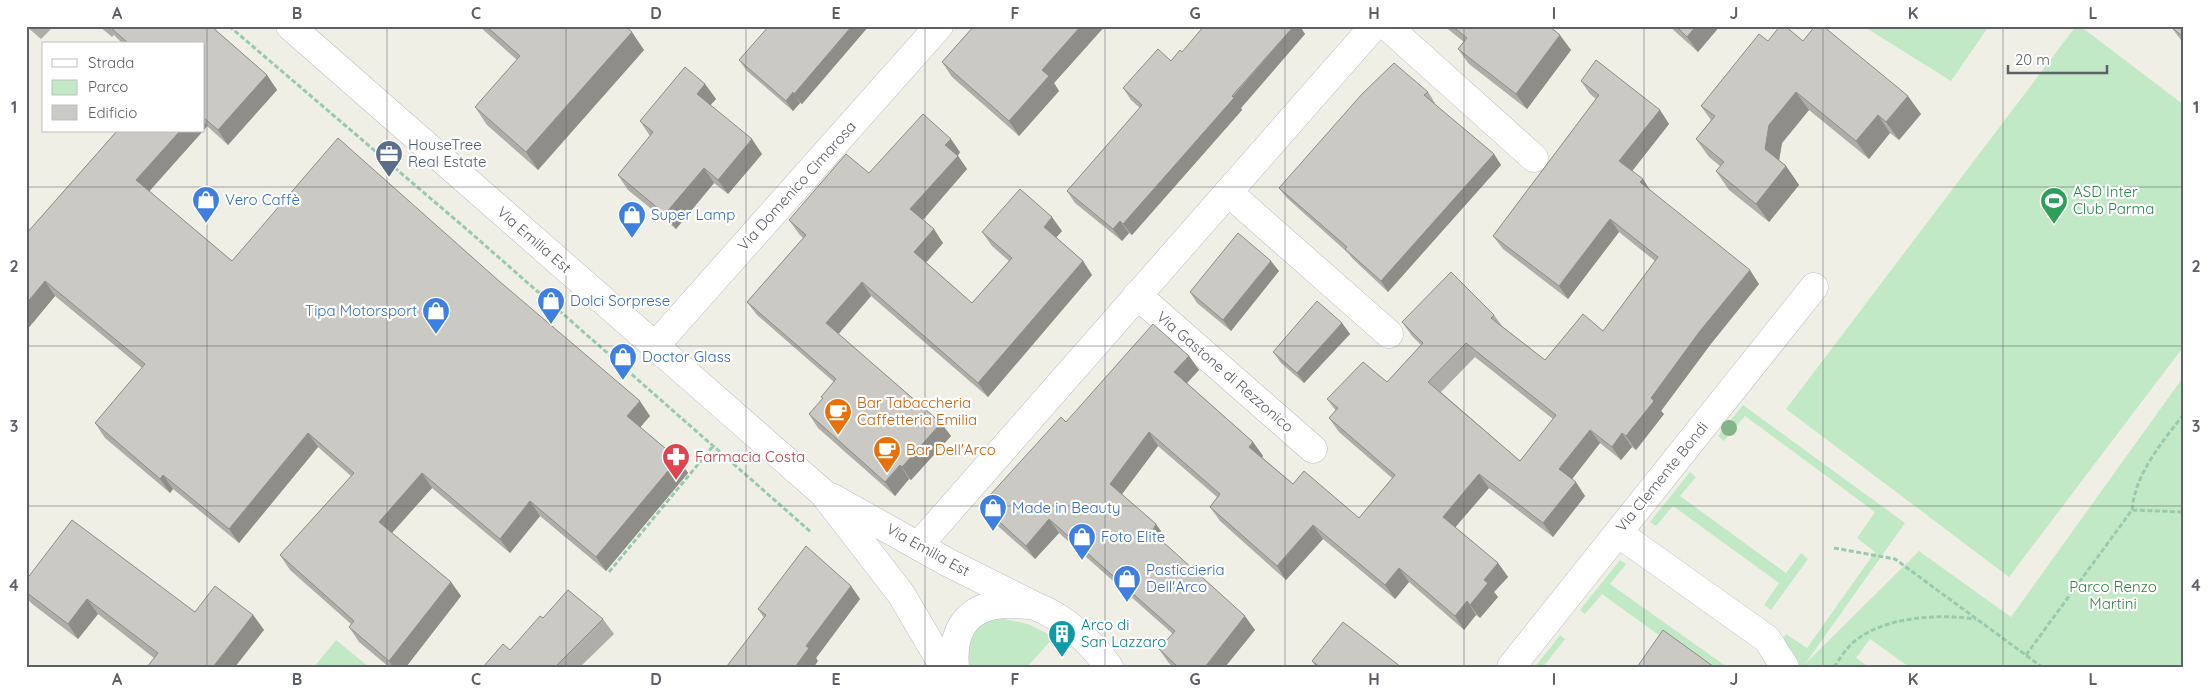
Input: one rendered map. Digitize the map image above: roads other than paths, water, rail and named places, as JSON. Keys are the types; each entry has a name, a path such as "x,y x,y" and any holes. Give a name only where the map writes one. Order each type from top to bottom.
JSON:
{"street":[{"name":"Via Emilia Est","path":"290,26 823,493 890,578 944,667"},
{"name":"Via Domenico Cimarosa","path":"655,346 939,26"},
{"path":"918,546 1374,26"},
{"path":"1387,26 1534,158"},
{"path":"1228,192 1389,334"},
{"name":"Via Clemente Bondi","path":"1511,667 1814,287"},
{"name":"Via Gastone di Rezzonico","path":"1137,295 1313,449"},
{"name":"Via Emilia Est","path":"823,493 918,546 1058,618 1077,632 1109,667"},
{"path":"1618,533 1767,639 1785,667"},
{"name":"Via Emilia Est","path":"955,667 956,636 964,621 977,611 996,604 1033,605"}],"place":[{"name":"HouseTree Real Estate","path":"389,178"},
{"name":"Vero Caffè","path":"206,224"},
{"name":"ASD Inter Club Parma","path":"2054,225"},
{"name":"Super Lamp","path":"632,239"},
{"name":"Dolci Sorprese","path":"551,325"},
{"name":"Tipa Motorsport","path":"436,335"},
{"name":"Doctor Glass","path":"623,381"},
{"name":"Bar Tabaccheria Caffetteria Emilia","path":"838,436"},
{"name":"Bar Dell'Arco","path":"887,474"},
{"name":"Farmacia Costa","path":"676,481"},
{"name":"Made in Beauty","path":"993,532"},
{"name":"Foto Elite","path":"1082,561"},
{"name":"Pasticcieria Dell'Arco","path":"1127,603"},
{"name":"Arco di San Lazzaro","path":"1062,658"}],"park label":[{"name":"Parco Renzo Martini","path":"2113,596"}]}
